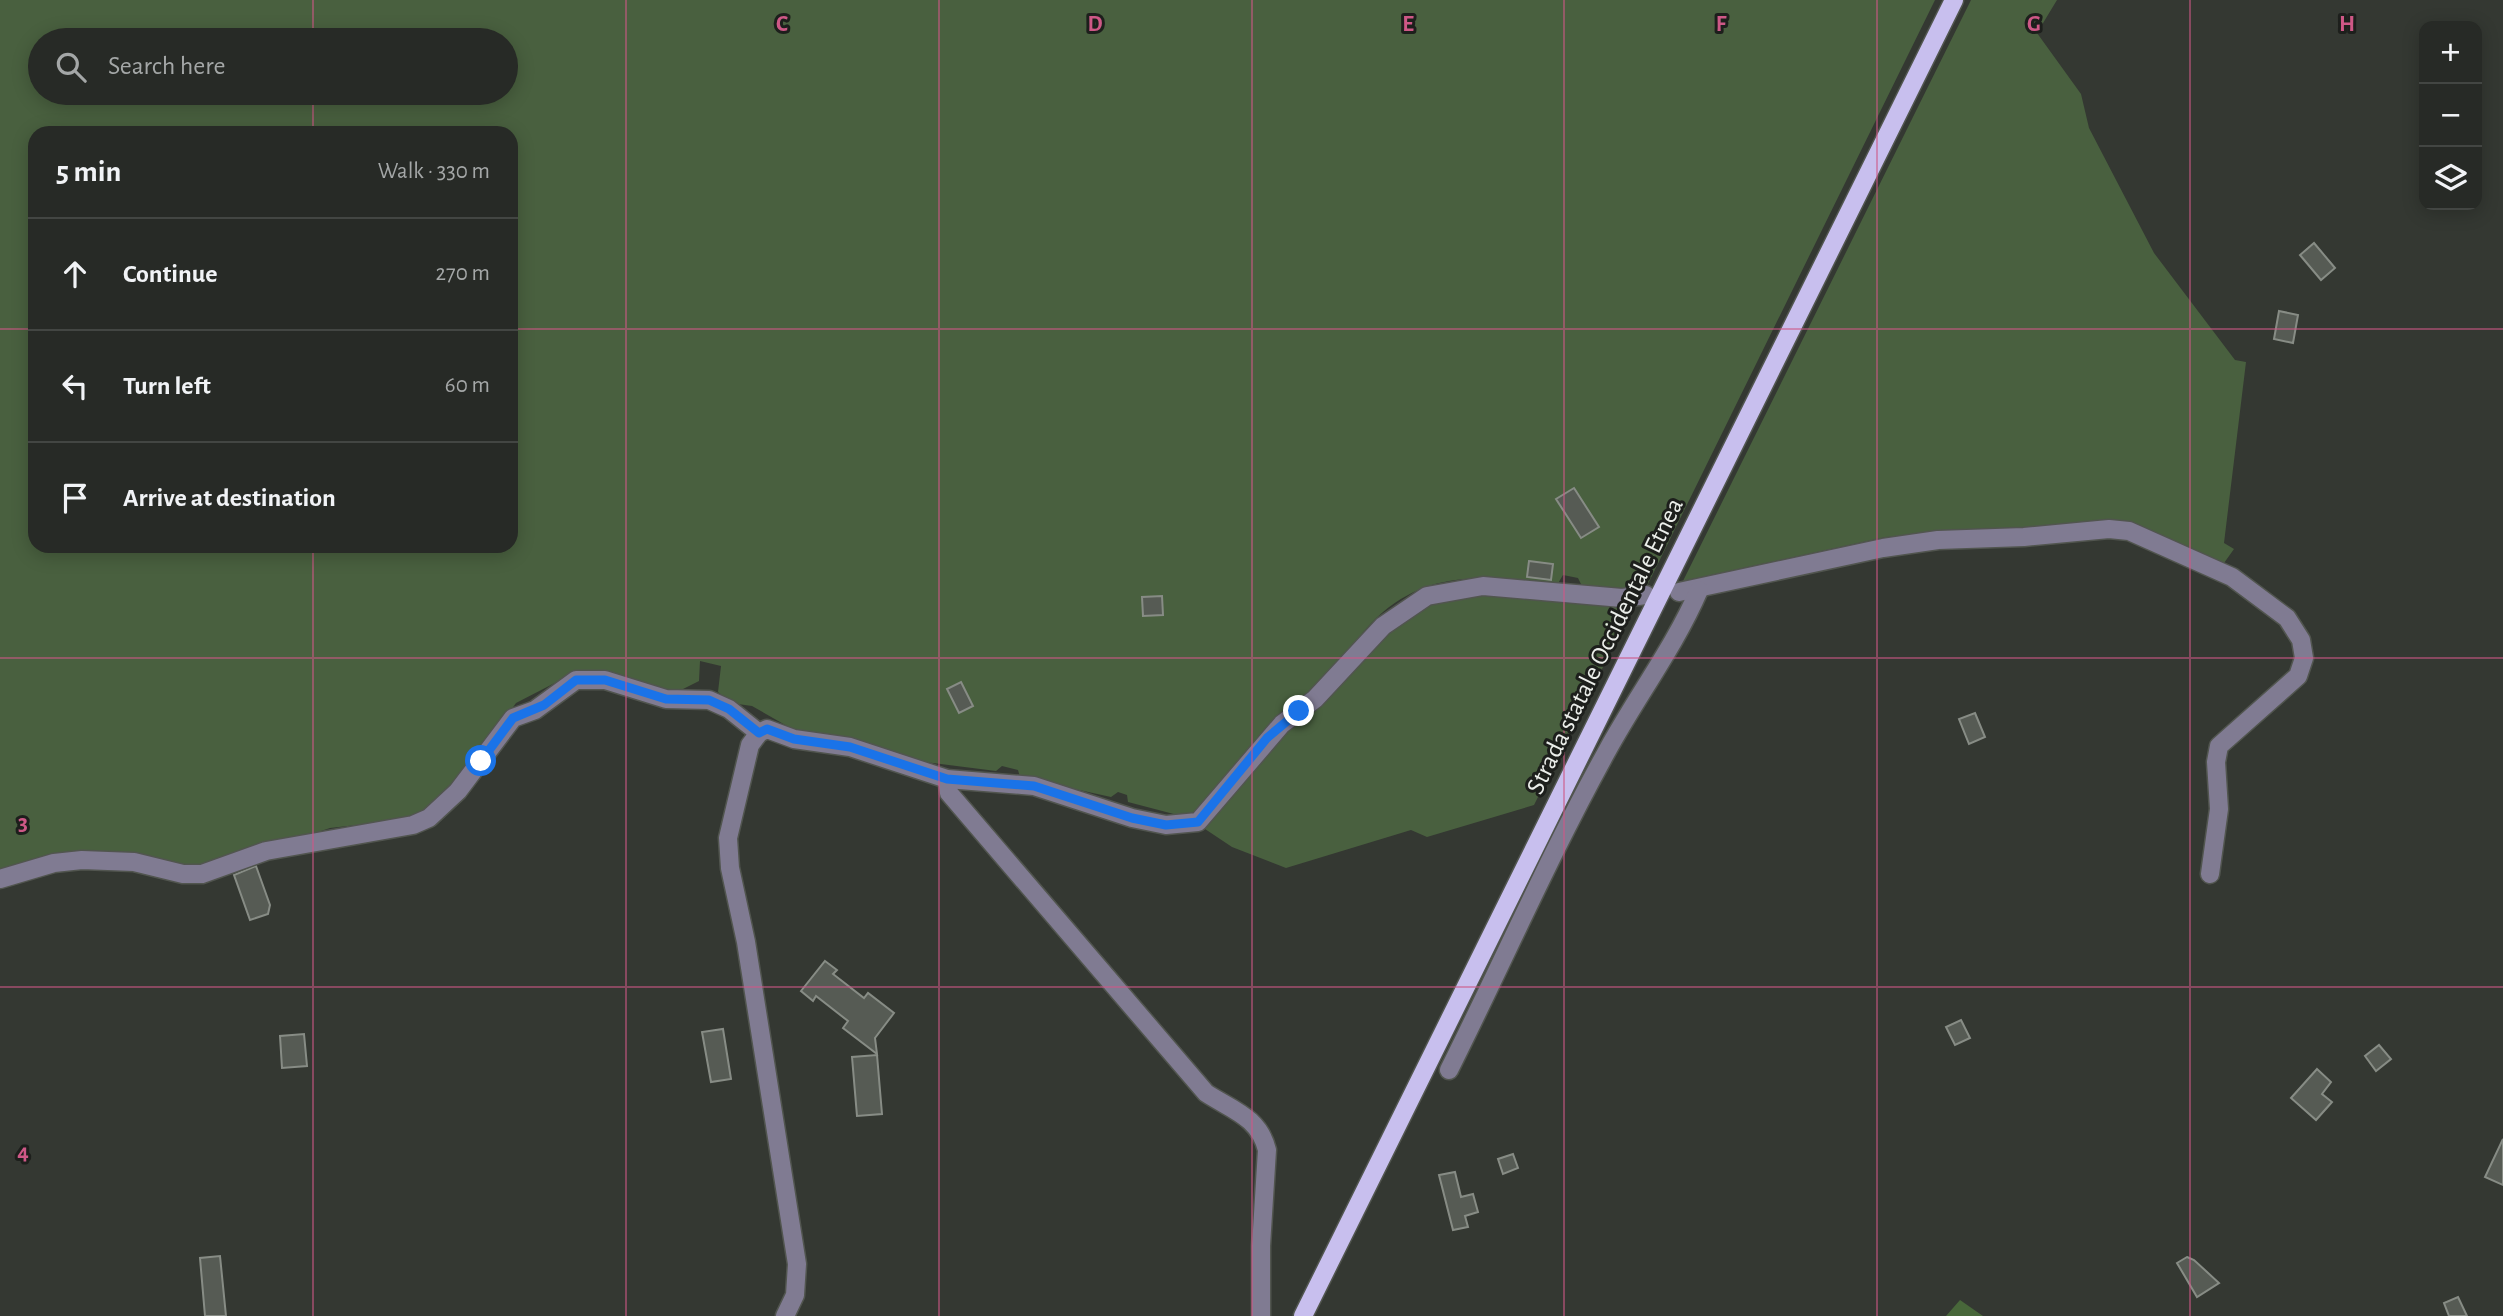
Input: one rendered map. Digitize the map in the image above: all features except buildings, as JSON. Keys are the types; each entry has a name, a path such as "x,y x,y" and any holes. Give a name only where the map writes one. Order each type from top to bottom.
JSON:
{"main road":[{"name":"Strada statale Occidentale Etnea","path":"1303,1316 1954,0"}],"lane":[{"path":"1679,592 1699,590 1883,548 1938,540 2024,537 2109,528 2129,531 2232,577 2287,618 2301,640 2304,658 2298,676 2219,746 2216,762 2220,809 2210,874"},
{"path":"785,1316 795,1295 797,1264 746,942 730,868 728,838 750,746 759,733 767,729 794,739 850,747 947,779 1034,786 1132,818 1185,825 1198,822 1267,738 1315,699 1383,626 1427,596 1483,586 1622,598 1646,595"},
{"path":"1449,1070 1606,752 1683,627 1699,590"},
{"path":"0,880 54,863 82,860 134,862 184,874 202,874 266,851 413,825 429,818 458,791 513,718 544,705 576,680 605,680 666,699 709,700 729,709 759,733"},
{"path":"947,779 949,793 1206,1093 1249,1118 1264,1136 1267,1150 1261,1246 1261,1316"}],"green space":[{"path":"0,0 1935,0 1646,588 1615,592 1583,588 1578,578 1563,575 1557,585 1488,579 1445,582 1403,598 1376,618 1334,669 1277,718 1223,787 1189,818 1128,802 1127,795 1118,792 1111,797 1020,777 1018,770 1002,766 996,771 925,762 852,741 794,730 752,706 731,703 718,692 721,666 700,661 699,681 675,693 578,671 516,703 488,742 479,760 419,818 330,828 306,836 273,840 235,857 193,869 140,854 78,854 0,875"},
{"path":"1971,0 2057,0 2037,33 2081,94 2089,128 2154,253 2235,360 2246,362 2224,543 2234,549 2224,563 2133,523 2108,519 2026,531 1886,537 1683,581"},
{"path":"1512,595 1632,609 1534,805 1427,837 1411,830 1286,868 1232,847 1202,827 1270,742 1343,681 1403,620 1425,606 1451,597"},
{"path":"1960,1300 1983,1316 1946,1316"}],"route":[{"path":"481,761 513,718 544,705 576,680 605,680 666,699 709,700 729,709 759,733 767,729 794,739 850,747 947,779 1034,786 1087,801 1132,818 1166,825 1185,825 1198,822 1267,738 1299,711"}]}
